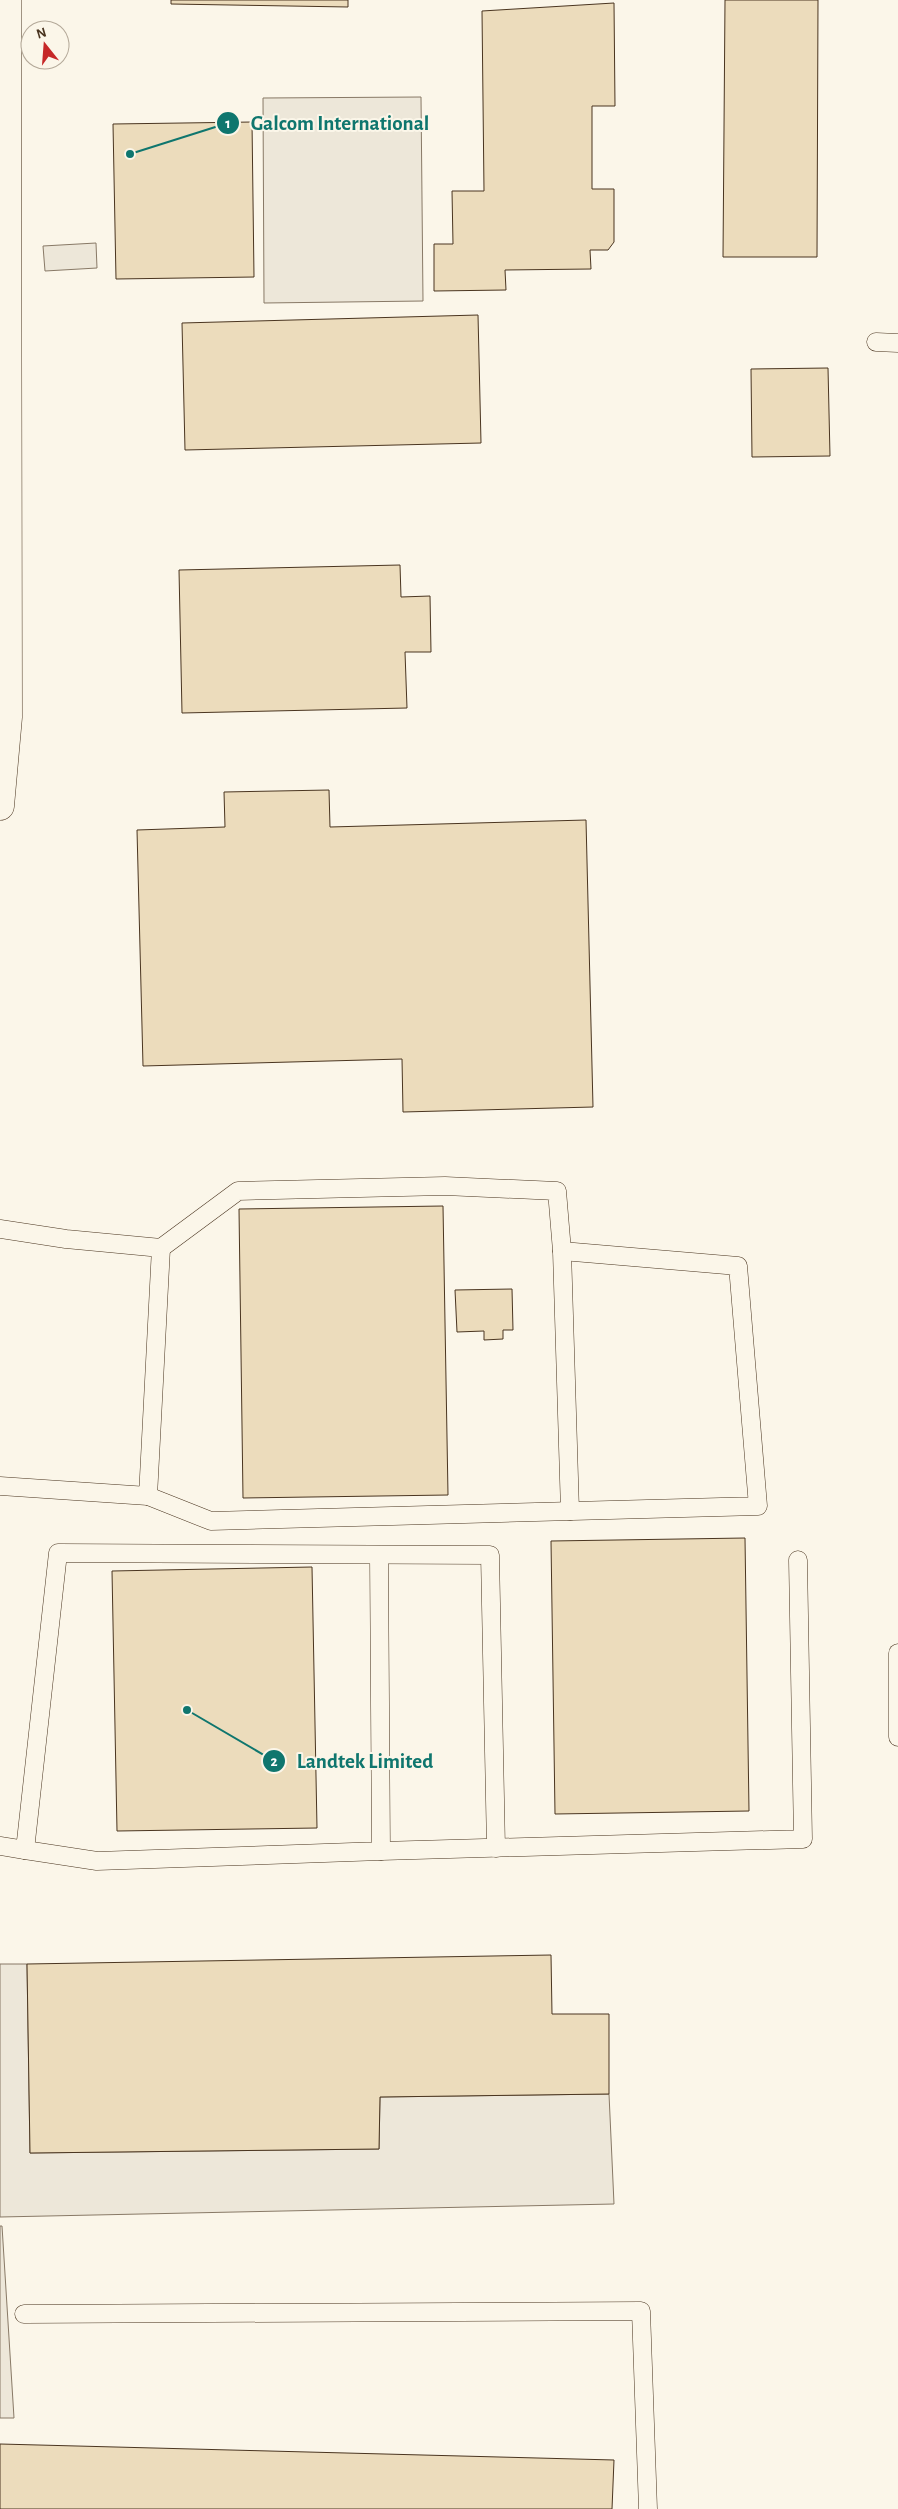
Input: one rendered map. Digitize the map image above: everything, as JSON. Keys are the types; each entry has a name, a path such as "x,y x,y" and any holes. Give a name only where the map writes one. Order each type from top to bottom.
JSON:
{"street":[{"path":"0,806 8,717 8,0"}],"lane":[{"path":"876,342 898,343"},
{"path":"0,1229 66,1239 161,1248 238,1191 445,1186 557,1191 562,1251 570,1511"},
{"path":"148,1496 161,1248"},
{"path":"0,1486 148,1496 211,1521 758,1506 738,1266 562,1251"},
{"path":"25,1850 58,1553 490,1555 496,1848"},
{"path":"379,1555 381,1851"},
{"path":"0,1846 97,1861 803,1839 798,1560"},
{"path":"898,1653 898,1737"},
{"path":"24,2314 641,2311 648,2509"}],"shaded area":[{"path":"421,97 423,301 264,303 263,98"},
{"path":"96,243 97,268 45,271 43,246"},
{"path":"0,1964 27,1964 30,2153 379,2149 380,2097 609,2094 614,2204 0,2217"},
{"path":"0,2226 2,2226 14,2418 0,2418"}],"building":[{"path":"171,0 348,0 348,7 171,4"},
{"path":"725,0 818,0 817,257 723,257"},
{"path":"614,3 615,106 592,106 592,189 614,189 614,242 608,250 590,250 591,269 505,270 506,290 434,291 434,244 453,244 452,191 484,191 482,11"},
{"path":"252,122 254,277 116,279 113,124"},
{"path":"478,315 481,443 185,450 182,323"},
{"path":"828,368 830,456 752,457 751,369"},
{"path":"400,565 401,597 430,596 431,652 405,652 407,708 182,713 179,570"},
{"path":"329,790 330,827 586,820 593,1107 403,1112 402,1059 143,1066 137,830 225,827 224,792"},
{"path":"443,1206 448,1495 243,1498 239,1209"},
{"path":"512,1289 513,1330 503,1330 503,1339 484,1340 484,1331 457,1332 455,1290"},
{"path":"745,1538 749,1811 555,1814 551,1541"},
{"path":"312,1567 317,1828 117,1831 112,1571"},
{"path":"551,1955 552,2014 609,2014 609,2094 380,2097 379,2149 30,2153 27,1964"},
{"path":"0,2444 614,2460 612,2509 0,2509"}],"place":[{"name":"Galcom International","path":"130,154"},
{"name":"Landtek Limited","path":"187,1710"}]}
